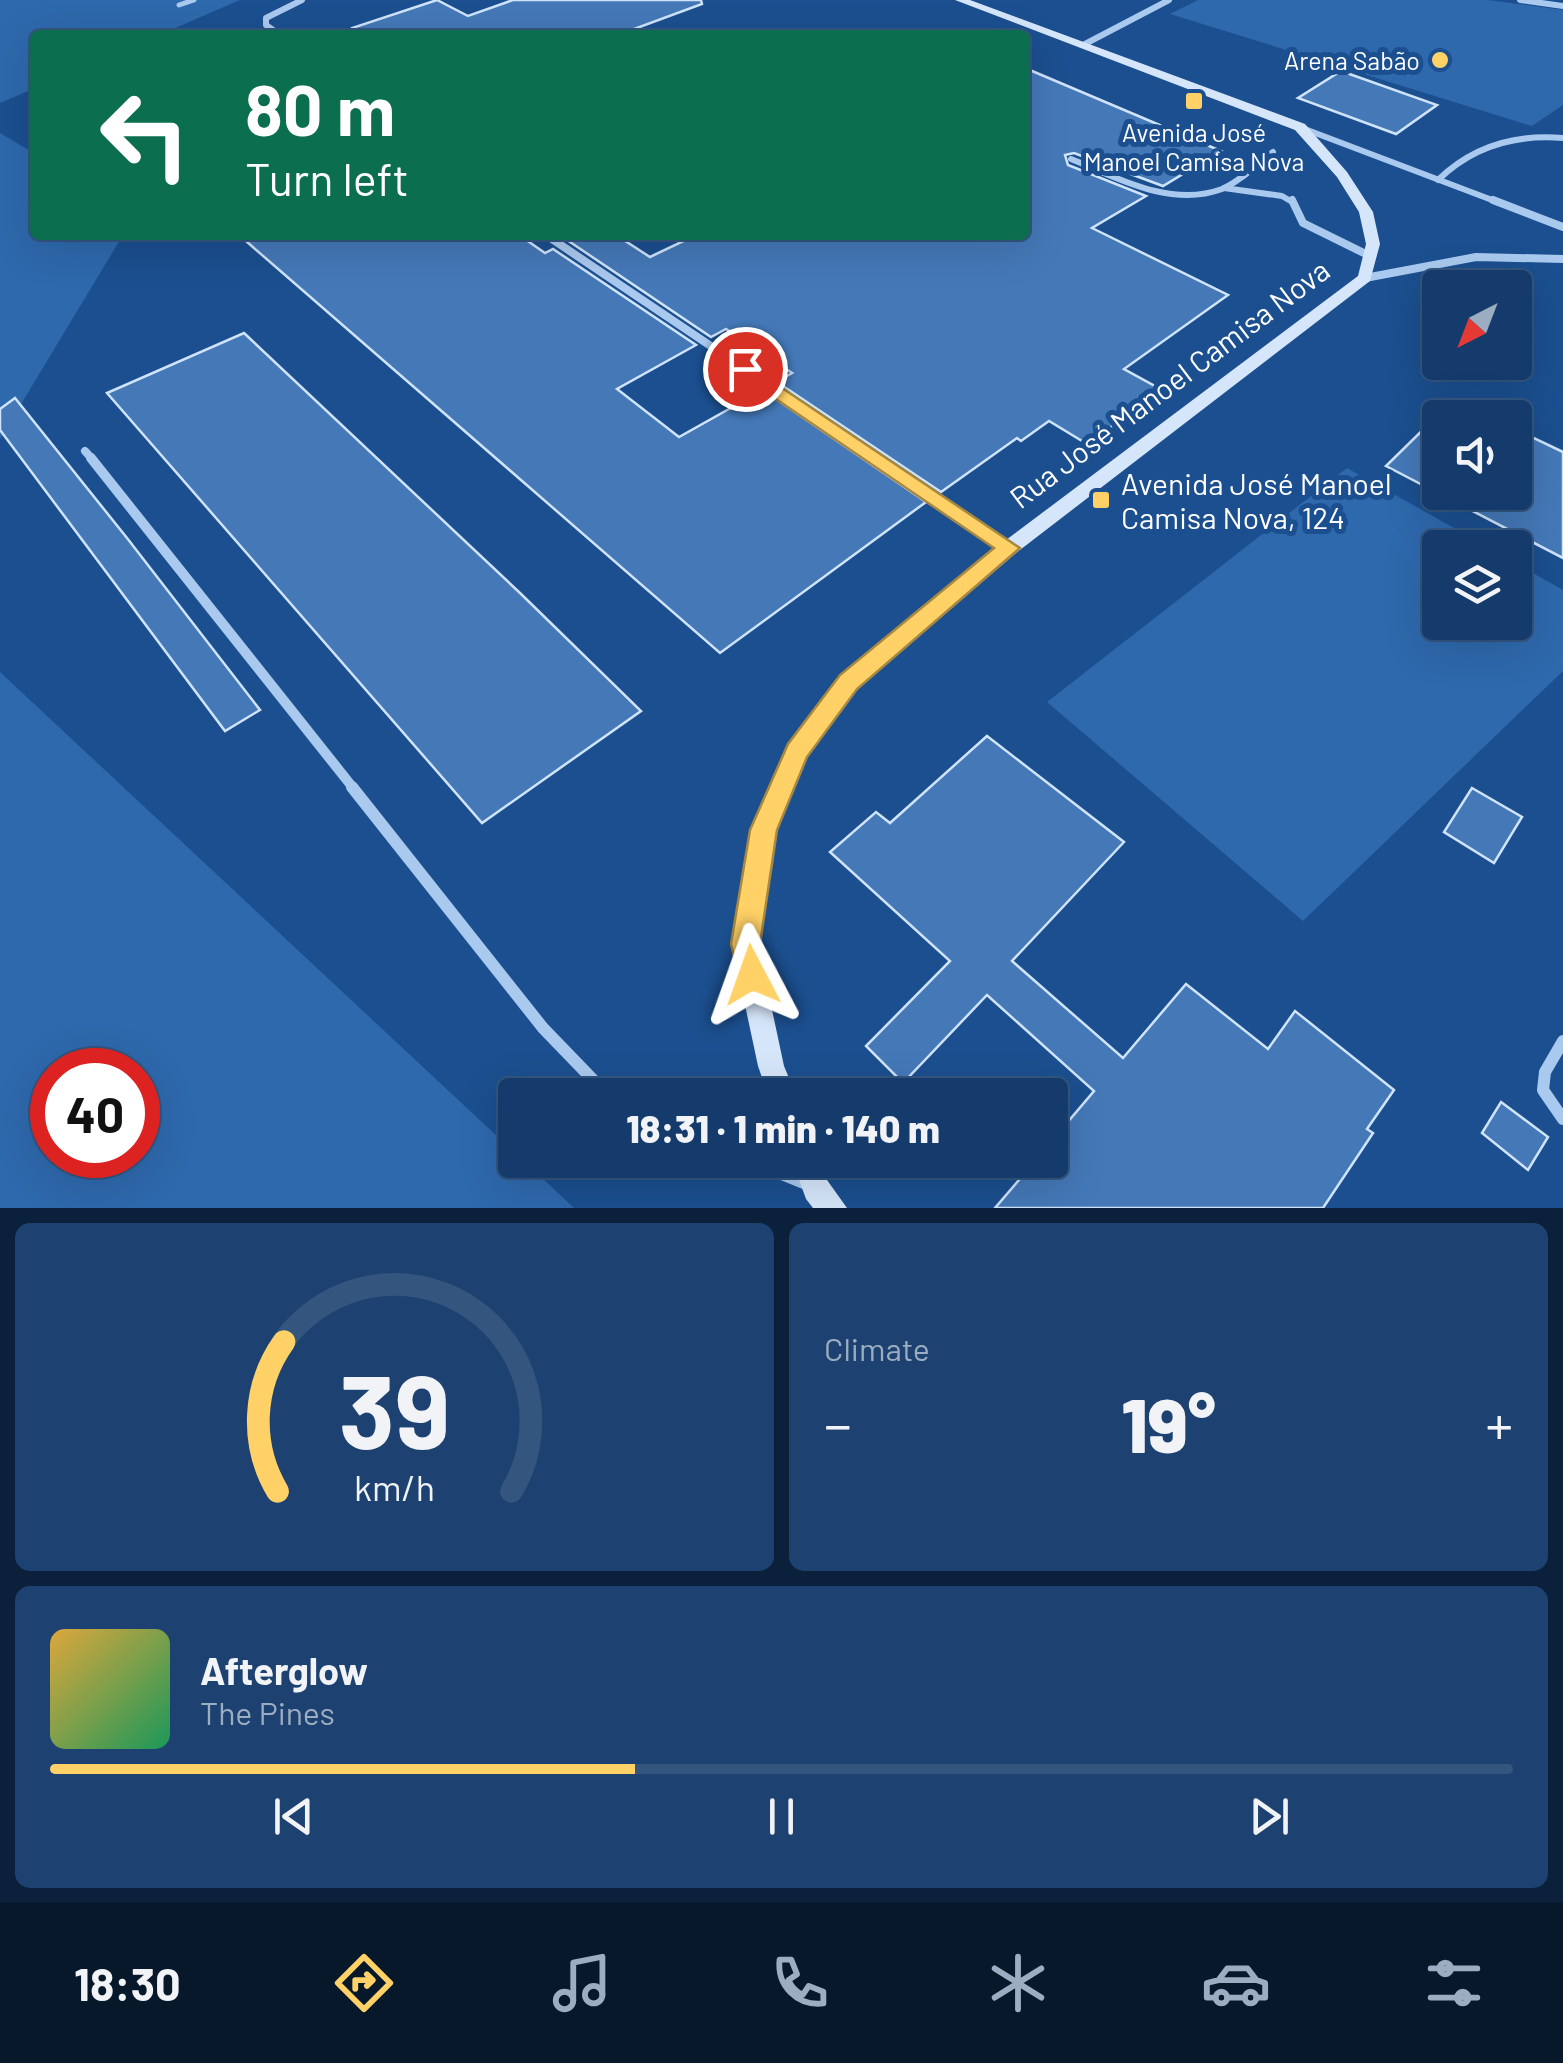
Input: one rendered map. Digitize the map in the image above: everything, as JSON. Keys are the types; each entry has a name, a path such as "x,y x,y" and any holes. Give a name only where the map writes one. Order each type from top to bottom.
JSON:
{"street":[{"path":"273,30 266,25 266,18 302,0"},
{"path":"960,0 1085,44 1563,228"},
{"path":"1085,44 1169,0"},
{"path":"1520,0 1563,6"},
{"name":"Rua José Manoel Camisa Nova","path":"1300,127 1342,175 1366,212 1373,244 1365,278"},
{"path":"1438,180 1451,166 1513,138 1541,134 1563,138"},
{"path":"1224,188 1272,152"},
{"path":"1071,159 1170,195 1189,196 1224,188 1282,196 1293,201 1302,224 1370,256"},
{"path":"553,240 1009,548"},
{"name":"Rua José Manoel Camisa Nova","path":"776,1078 745,944 764,830 797,752 848,682 1009,548 1365,278 1476,257 1563,259"},
{"path":"85,452 543,1028 590,1078"},
{"path":"1563,1041 1542,1076 1541,1090 1546,1103 1563,1119"},
{"path":"783,1178 824,1198"}],"lane":[{"path":"179,5 194,0"}],"shaded area":[{"path":"0,0 240,0 171,30 30,30 30,90 0,103"},
{"name":"Arena Sabão","path":"1198,0 1488,0 1563,10 1563,105 1532,126 1170,14"},
{"path":"0,133 30,151 30,240 120,240 0,439"},
{"path":"1347,468 1458,530 1422,530 1422,640 1532,640 1532,573 1563,590 1563,671 1303,921 1047,702"},
{"path":"0,672 498,1137 498,1178 542,1178 574,1208 0,1208"}],"building":[{"path":"437,0 468,16 513,0 701,0 702,4 632,30 352,28"},
{"path":"1030,70 1221,151 1163,186 1074,153 1065,155 1068,165 1146,196 1092,228 1228,295 1124,369 1162,390 1087,444 1049,421 1021,441 1017,438 941,492 777,382 792,373 726,329 711,337 570,242 624,240 650,257 686,240 1030,240"},
{"path":"1341,71 1437,105 1396,134 1298,98"},
{"path":"245,240 526,240 545,253 553,249 696,345 617,389 679,437 763,390 926,502 720,653"},
{"path":"244,333 641,711 482,823 107,393"},
{"path":"15,398 260,710 225,731 0,430 0,409"},
{"path":"1422,431 1422,485 1386,466"},
{"path":"1532,437 1563,452 1563,558 1532,542 1532,530 1509,530 1471,510 1532,510"},
{"path":"987,736 1124,842 1012,961 1123,1058 1186,984 1268,1049 1295,1011 1394,1090 1367,1129 1373,1133 1323,1208 995,1208 1021,1178 1068,1178 1068,1122 1094,1091 987,995 908,1078 898,1078 866,1046 950,961 830,852 876,812 890,823"},
{"path":"1472,788 1522,817 1494,863 1444,832"},
{"path":"1501,1102 1548,1137 1528,1170 1482,1133"}],"place":[{"name":"Arena Sabão","path":"1440,60"},
{"name":"Avenida José Manoel Camisa Nova","path":"1194,101"},
{"name":"Avenida José Manoel Camisa Nova, 124","path":"1101,500"}],"route":[{"path":"745,369 1009,548 848,682 797,752 764,830 745,944 752,975"}]}
